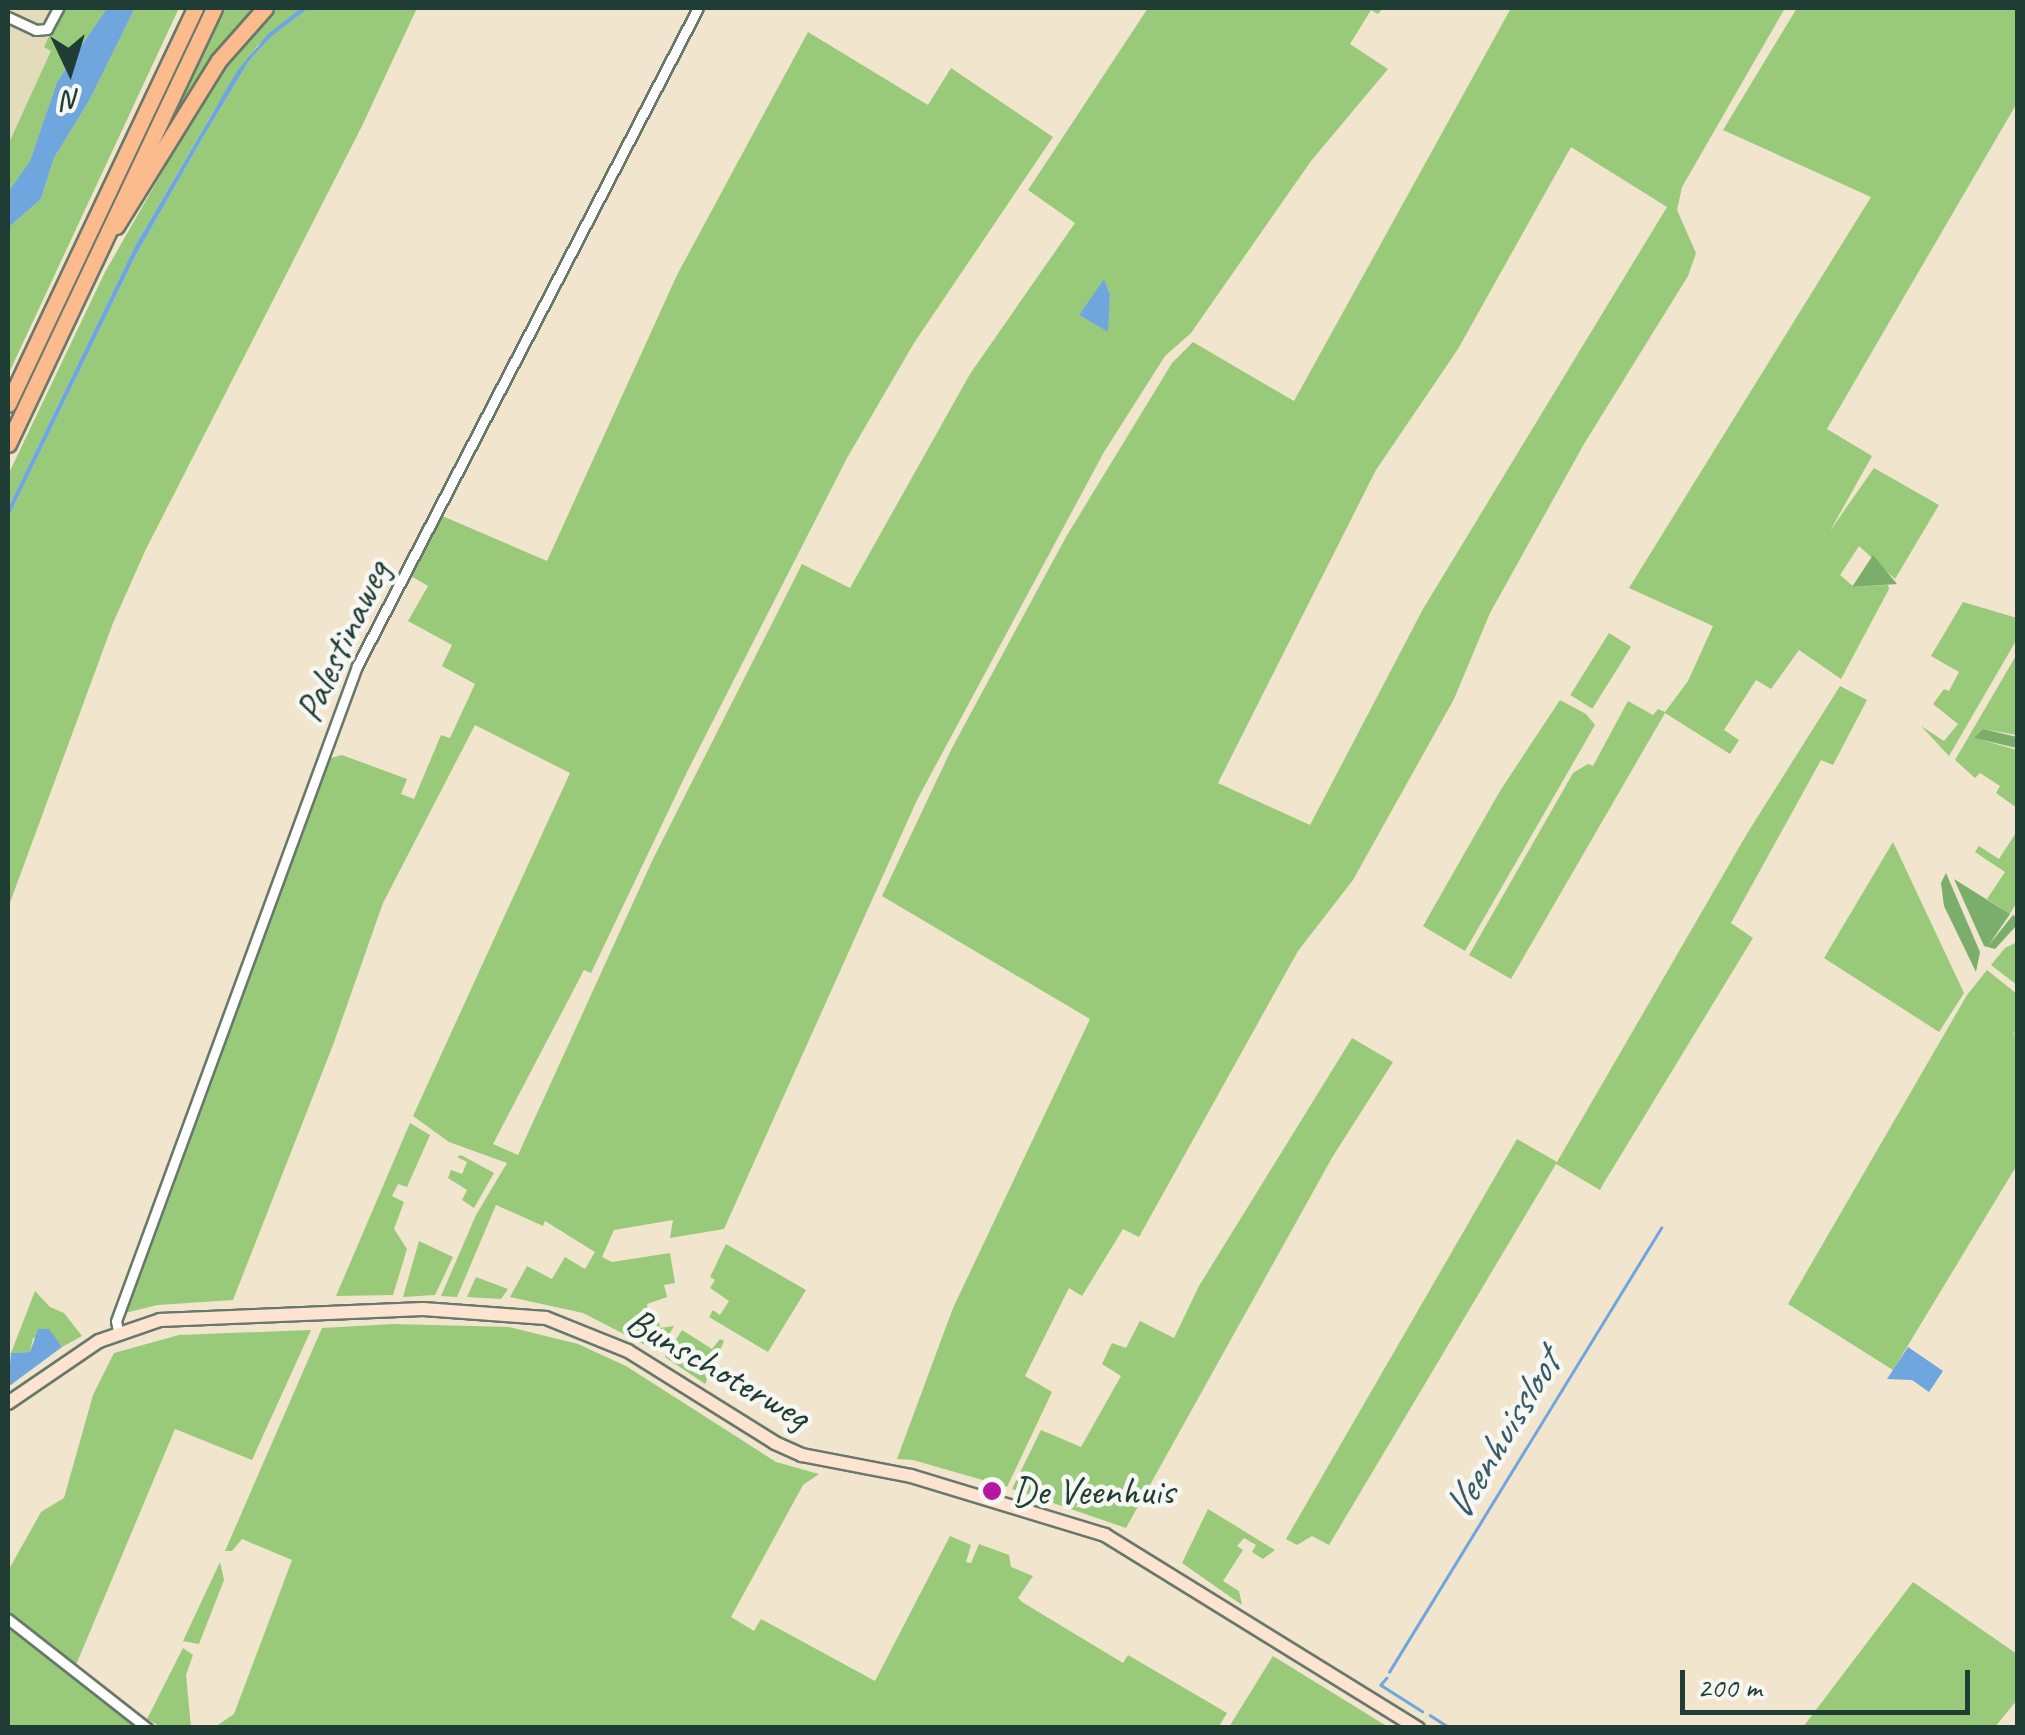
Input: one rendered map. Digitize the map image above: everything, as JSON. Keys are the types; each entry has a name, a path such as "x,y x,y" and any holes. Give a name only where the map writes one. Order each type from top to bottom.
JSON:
{"highway":[{"path":"8,404 195,8"},
{"path":"8,444 214,8"},
{"path":"99,248 133,204 219,60 265,8"}],"main road":[{"name":"Bunschoterweg","path":"8,1403 118,1332 170,1318 408,1309 498,1311 565,1324 628,1351 774,1443 802,1455 911,1476 1105,1535 1418,1728"}],"street":[{"path":"8,17 36,30 47,30 58,8"},
{"name":"Palestinaweg","path":"118,1332 116,1322 358,666 698,8"},
{"path":"8,1619 147,1728"}],"shaded area":[{"path":"8,8 120,8 8,219"}],"green space":[{"path":"62,8 107,8 57,82 30,161 8,192 8,145 51,51 44,47"},
{"path":"135,8 179,8 8,375 8,228 41,199 54,158 89,101"},
{"path":"226,8 260,8 155,155"},
{"path":"278,8 301,8 257,46 214,110 135,246 8,508 8,475 105,272 216,78 234,52"},
{"path":"309,8 417,8 362,126 146,549 113,623 8,908 8,518 136,255 202,139 249,61 271,37"},
{"path":"1148,8 1383,8 1378,14 1371,10 1350,44 1388,69 1311,161 1191,333 1165,356 1104,452 917,800 724,1229 670,1238 673,1220 614,1230 602,1257 612,1262 670,1253 675,1283 664,1285 667,1297 647,1304 649,1317 658,1317 660,1328 674,1326 659,1352 583,1313 510,1297 527,1266 552,1279 565,1257 585,1269 595,1252 545,1221 543,1226 496,1205 457,1297 441,1296 476,1215 507,1163 449,1142 413,1116 570,773 475,725 383,903 333,1045 233,1300 157,1305 125,1313 328,759 342,755 407,779 401,794 414,799 441,735 450,738 475,684 442,666 452,645 408,621 428,586 409,575 440,515 547,561 677,275 808,32 928,105 951,68 1053,137 914,343 847,458 688,770 591,973 584,970 493,1144 518,1155 653,859 802,564 850,588 970,374 1075,223 1028,190","holes":["1104,280 1110,296 1107,331 1079,315"]},
{"path":"1511,8 1785,8 1682,187 1677,210 1696,253 1688,276 1584,444 1490,613 1454,699 1353,880 1298,951 1139,1237 1123,1229 1082,1296 1069,1288 1025,1376 1052,1392 1007,1487 897,1459 953,1308 1090,1019 882,896 952,748 1066,537 1172,363 1193,342 1294,401","holes":["1571,147 1667,207 1423,609 1310,825 1218,783 1376,470 1458,349"]},
{"path":"1797,8 2017,8 2017,103 1827,429 1872,456 1830,531 1874,468 1939,505 1895,579 1859,546 1840,575 1854,587 1888,585 1889,589 1841,679 1799,650 1771,689 1756,680 1724,730 1739,740 1730,754 1665,713 1511,979 1469,955 1573,773 1588,764 1593,766 1628,701 1653,715 1658,709 1665,712 1688,681 1713,626 1629,588 1871,197 1723,130"},
{"path":"1873,555 1897,584 1852,587 1854,584"},
{"path":"1963,602 2017,618 2017,639 1949,756 1921,726 1944,741 1958,724 1933,704 1944,689 1949,691 1959,672 1931,656"},
{"path":"1609,633 1631,647 1592,709 1570,695"},
{"path":"2017,654 2017,735 1983,729 1975,738 2017,750 2017,808 1996,793 2000,786 1980,773 1975,778 1955,760"},
{"path":"1840,686 1867,700 1833,765 1821,760 1731,923 1753,938 1600,1190 1556,1164 1329,1545 1312,1536 1297,1545 1286,1539 1517,1139 1557,1162 1748,832"},
{"path":"1560,700 1586,714 1595,725 1465,951 1423,926 1500,791"},
{"path":"1983,729 2017,737 2017,748 1974,738"},
{"path":"2017,831 2017,902 2010,914 1987,899 2005,872 1975,852 1979,846 1999,859"},
{"path":"1893,842 1964,993 1939,1032 1824,958"},
{"path":"1946,873 1980,952 1976,972 1944,906 1941,883"},
{"path":"1954,879 2010,914 1988,946 2013,915 2017,918 2017,925 1995,949 1984,946"},
{"path":"2017,942 2017,985 1991,965 2005,948"},
{"path":"1987,970 2017,994 2017,1035 2012,1032 2018,1038 2017,1165 1893,1370 1788,1304 1967,995"},
{"path":"1352,1038 1393,1062 1333,1156 1126,1528 1012,1489 1041,1430 1081,1447 1121,1376 1102,1364 1112,1343 1126,1348 1140,1321 1174,1338 1199,1286"},
{"path":"410,1123 430,1135 407,1187 398,1184 392,1196 404,1202 394,1229 407,1249 393,1295 336,1296"},
{"path":"461,1155 494,1173 474,1208 462,1200 467,1190 448,1178 451,1170 462,1174 467,1162 457,1157"},
{"path":"419,1241 453,1257 435,1295 403,1297"},
{"path":"726,1244 806,1290 768,1352 709,1317 713,1310 720,1315 729,1301 710,1288 715,1280 710,1277"},
{"path":"476,1277 508,1289 501,1299 467,1297"},
{"path":"35,1291 50,1307 64,1313 82,1336 62,1347 52,1335 33,1338 30,1352 11,1353"},
{"path":"393,1324 509,1327 578,1344 626,1366 776,1462 819,1474 803,1485 731,1617 754,1631 761,1619 875,1681 950,1536 971,1545 966,1562 971,1563 979,1544 1009,1555 1011,1567 1033,1576 1018,1598 1022,1602 1123,1663 1128,1655 1227,1713 1218,1728 215,1727 234,1714 292,1560 242,1539 232,1551 225,1551 322,1328"},
{"path":"311,1330 252,1460 175,1429 76,1665 8,1611 8,1571 41,1512 64,1498 93,1395 114,1353 179,1335"},
{"path":"682,1330 712,1349 720,1339 724,1341 705,1384 665,1357"},
{"path":"1208,1509 1275,1550 1263,1559 1252,1552 1256,1545 1244,1538 1237,1546 1243,1550 1223,1581 1239,1591 1242,1605 1182,1563"},
{"path":"220,1562 224,1580 199,1644 183,1641"},
{"path":"1913,1582 2017,1654 2017,1700 1995,1727 1803,1727"},
{"path":"8,1627 27,1643 142,1727 8,1727"},
{"path":"183,1648 193,1655 186,1675 191,1727 161,1727 147,1719"},
{"path":"1273,1656 1359,1709 1388,1727 1229,1727"}],"water":[{"path":"107,8 135,8 89,101 54,158 41,199 8,228 8,192 30,161 57,82"},
{"path":"301,8 309,8 271,37 249,61 202,139 136,255 8,518 8,508 135,246 237,71 268,34"},
{"path":"1104,279 1110,295 1108,332 1079,315"},
{"path":"38,1329 49,1329 62,1347 8,1387 11,1353 30,1352"},
{"path":"1908,1347 1943,1371 1929,1392 1912,1380 1887,1379"}],"waterway":[{"name":"Veenhuissloot","path":"1389,1672 1661,1228"},
{"name":"Veenhuissloot","path":"1387,1678 1381,1685 1422,1711"},
{"name":"Veenhuissloot","path":"1430,1715 1450,1728"}],"place":[{"name":"De Veenhuis","path":"992,1491"}]}
